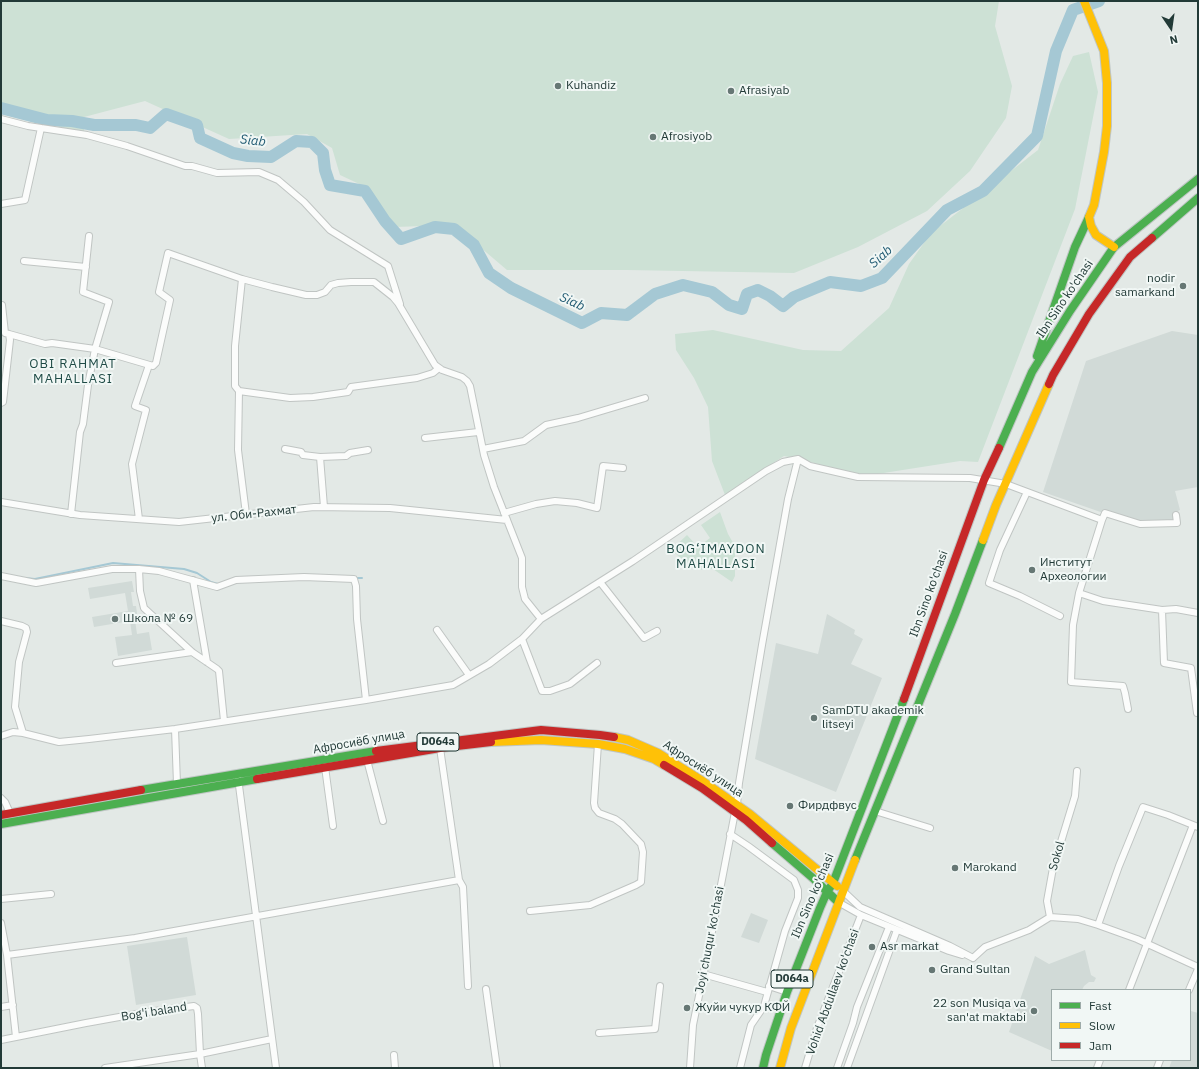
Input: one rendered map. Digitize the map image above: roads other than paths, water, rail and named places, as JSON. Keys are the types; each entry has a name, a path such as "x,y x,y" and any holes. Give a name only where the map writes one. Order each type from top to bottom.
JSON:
{"main road":[{"path":"1032,372 1074,247 1094,205 1104,152 1107,126 1107,83 1104,51 1084,1"},
{"name":"Ibn Sino ko'chasi","path":"763,1068 786,992 827,892 833,883 891,735 984,480 1032,372 1070,311 1122,252 1198,179"},
{"name":"Ibn Sino ko'chasi","path":"780,1068 791,1028 842,891 955,614 996,505 1053,375 1089,314 1122,252 1198,198"},
{"path":"1089,216 1090,226 1096,235 1122,252"},
{"name":"Афросиёб улица","path":"1,815 112,800 238,778 398,747 542,730 600,736 628,740 658,752 704,782 736,808 746,820 838,902"},
{"name":"Афросиёб улица","path":"112,800 177,784 324,767 440,748 491,742 541,740 598,744 625,749 654,759 736,808 750,814 842,891"},
{"name":"Афросиёб улица","path":"1,824 76,806"}],"street":[{"path":"1,119 41,128 94,137 127,146 185,166 192,166 217,173 259,172 278,180 304,202 330,230 388,266 402,310"},
{"path":"1,204 25,200 41,128"},
{"path":"71,514 80,432 95,349 108,302 83,292 89,236"},
{"path":"1,305 5,333 45,344 52,343 95,349 153,366 156,363 170,300 159,292 168,253 242,279 306,295 317,295 325,292 331,285 338,283 374,282 393,297 432,362 439,368 462,377 470,386 478,432 483,449 504,513 522,558 522,587 525,598 541,619"},
{"path":"24,261 86,267"},
{"path":"242,279 235,346 235,386 239,391 238,450 246,514"},
{"path":"1,403 3,402 10,340 9,334"},
{"path":"139,520 132,464 146,410 136,406 149,365"},
{"path":"239,391 290,398 313,398 348,392 350,387 417,378 433,373 439,368"},
{"path":"483,449 524,441 546,425 578,418 645,398"},
{"path":"425,438 478,432"},
{"path":"285,449 301,452 303,455 320,457 346,456 350,453 368,450"},
{"path":"320,457 324,507"},
{"path":"1,736 13,732 23,733 59,742 175,729 224,720 366,700 453,685 489,664 522,639 541,619 600,582 766,472 783,462 798,459 810,466 858,477 970,478 1006,484 1102,520"},
{"name":"Joyi chuqur ko'chasi","path":"690,1068 693,1025 736,808 762,644 788,499 798,459"},
{"path":"504,513 536,504 556,501 577,503 597,508 603,466 623,468"},
{"path":"1027,492 1000,550 989,583 1020,596 1060,616"},
{"name":"ул. Оби-Рахмат","path":"1,502 71,514 179,522 324,507 390,508 507,520"},
{"path":"1128,709 1122,686 1071,682 1073,625 1079,593 1105,513 1140,524 1177,523 1176,515"},
{"path":"1,576 36,583 112,569 139,570 160,571 217,586 236,580 304,577 354,579 356,586 360,649 366,700"},
{"path":"139,570 140,591 144,608 192,652 219,671 224,720"},
{"path":"193,580 206,662"},
{"path":"600,582 644,638 658,630"},
{"path":"1079,593 1103,601 1162,610 1176,609 1198,613"},
{"path":"1162,610 1164,663 1191,668 1197,713"},
{"path":"1,621 26,628 19,662 15,707 23,733"},
{"path":"437,630 469,675"},
{"path":"522,639 542,691 550,691 570,684 597,663"},
{"path":"116,663 192,652"},
{"path":"175,729 177,784"},
{"path":"530,911 590,905 636,886 641,882 643,852 641,844 622,824 615,819 599,813 595,808 594,803 598,744"},
{"path":"440,748 459,880 463,887 468,986"},
{"path":"367,760 383,821"},
{"path":"324,767 333,826"},
{"name":"Sokol","path":"1050,917 1047,901 1053,868 1075,796 1077,771"},
{"path":"238,778 276,1068"},
{"path":"1,798 5,802 10,813"},
{"path":"1098,925 1118,866 1143,807 1196,826 1169,885 1148,944 1129,989"},
{"path":"875,811 930,828"},
{"path":"730,834 794,880 798,890 798,898 785,931 764,1006 752,1024 740,1068"},
{"path":"7,955 135,938 459,880"},
{"path":"842,891 860,907 950,946 973,958"},
{"path":"1,899 51,894"},
{"path":"838,902 861,916 949,951 973,958"},
{"name":"Vohid Abdullaev ko'chasi","path":"805,1068 818,1028 861,916"},
{"path":"973,958 985,947 1029,930 1050,917 1078,919 1148,944 1198,968 1189,989"},
{"path":"1,923 7,955 16,1037 1,1040"},
{"path":"837,1068 857,1007 889,927"},
{"path":"847,1068 897,930"},
{"path":"703,974 786,992"},
{"path":"600,1033 655,1029 660,986"},
{"path":"486,989 498,1068"},
{"path":"1,1006 13,1005"},
{"name":"Bog'i baland","path":"16,1037 126,1015 194,1006 198,1014 200,1054"},
{"path":"108,1068 200,1054 272,1039"},
{"path":"200,1054 202,1068"},
{"path":"394,1055 395,1068"}],"waterway":[{"name":"Siab","path":"1,108 47,120 72,121 94,125 136,125 150,128 166,114 197,125 200,138 233,153 248,156 271,157 296,141 312,142 323,153 325,170 330,185 365,191 385,221 401,239 435,227 454,229 474,245 489,273 511,288 582,323 601,313 627,315 655,294 683,285 712,292 729,305 742,309 747,294 758,290 770,296 783,306 794,297 830,282 861,286 882,278 947,210 983,191 1037,136 1056,51 1073,10 1099,1"},
{"path":"24,578 35,579 113,563 184,569 197,573 211,582 218,584"},
{"path":"355,578 362,578"}],"place":[{"name":"Kuhandiz","path":"558,86"},
{"name":"Afrasiyab","path":"731,91"},
{"name":"Afrosiyob","path":"653,137"},
{"name":"nodir samarkand","path":"1183,286"},
{"name":"Институт Археологии","path":"1032,570"},
{"name":"Школа № 69","path":"115,619"},
{"name":"SamDTU akademik litseyi","path":"814,718"},
{"name":"Фирдфвус","path":"790,806"},
{"name":"Marokand","path":"955,868"},
{"name":"Asr markat","path":"872,947"},
{"name":"Grand Sultan","path":"932,970"},
{"name":"Жуйи чукур КФЙ","path":"687,1008"},
{"name":"22 son Musiqa va san'at maktabi","path":"1034,1011"}],"district":[{"name":"OBI RAHMAT MAHALLASI","path":"73,372"},
{"name":"BOG‘IMAYDON MAHALLASI","path":"716,556"}]}
